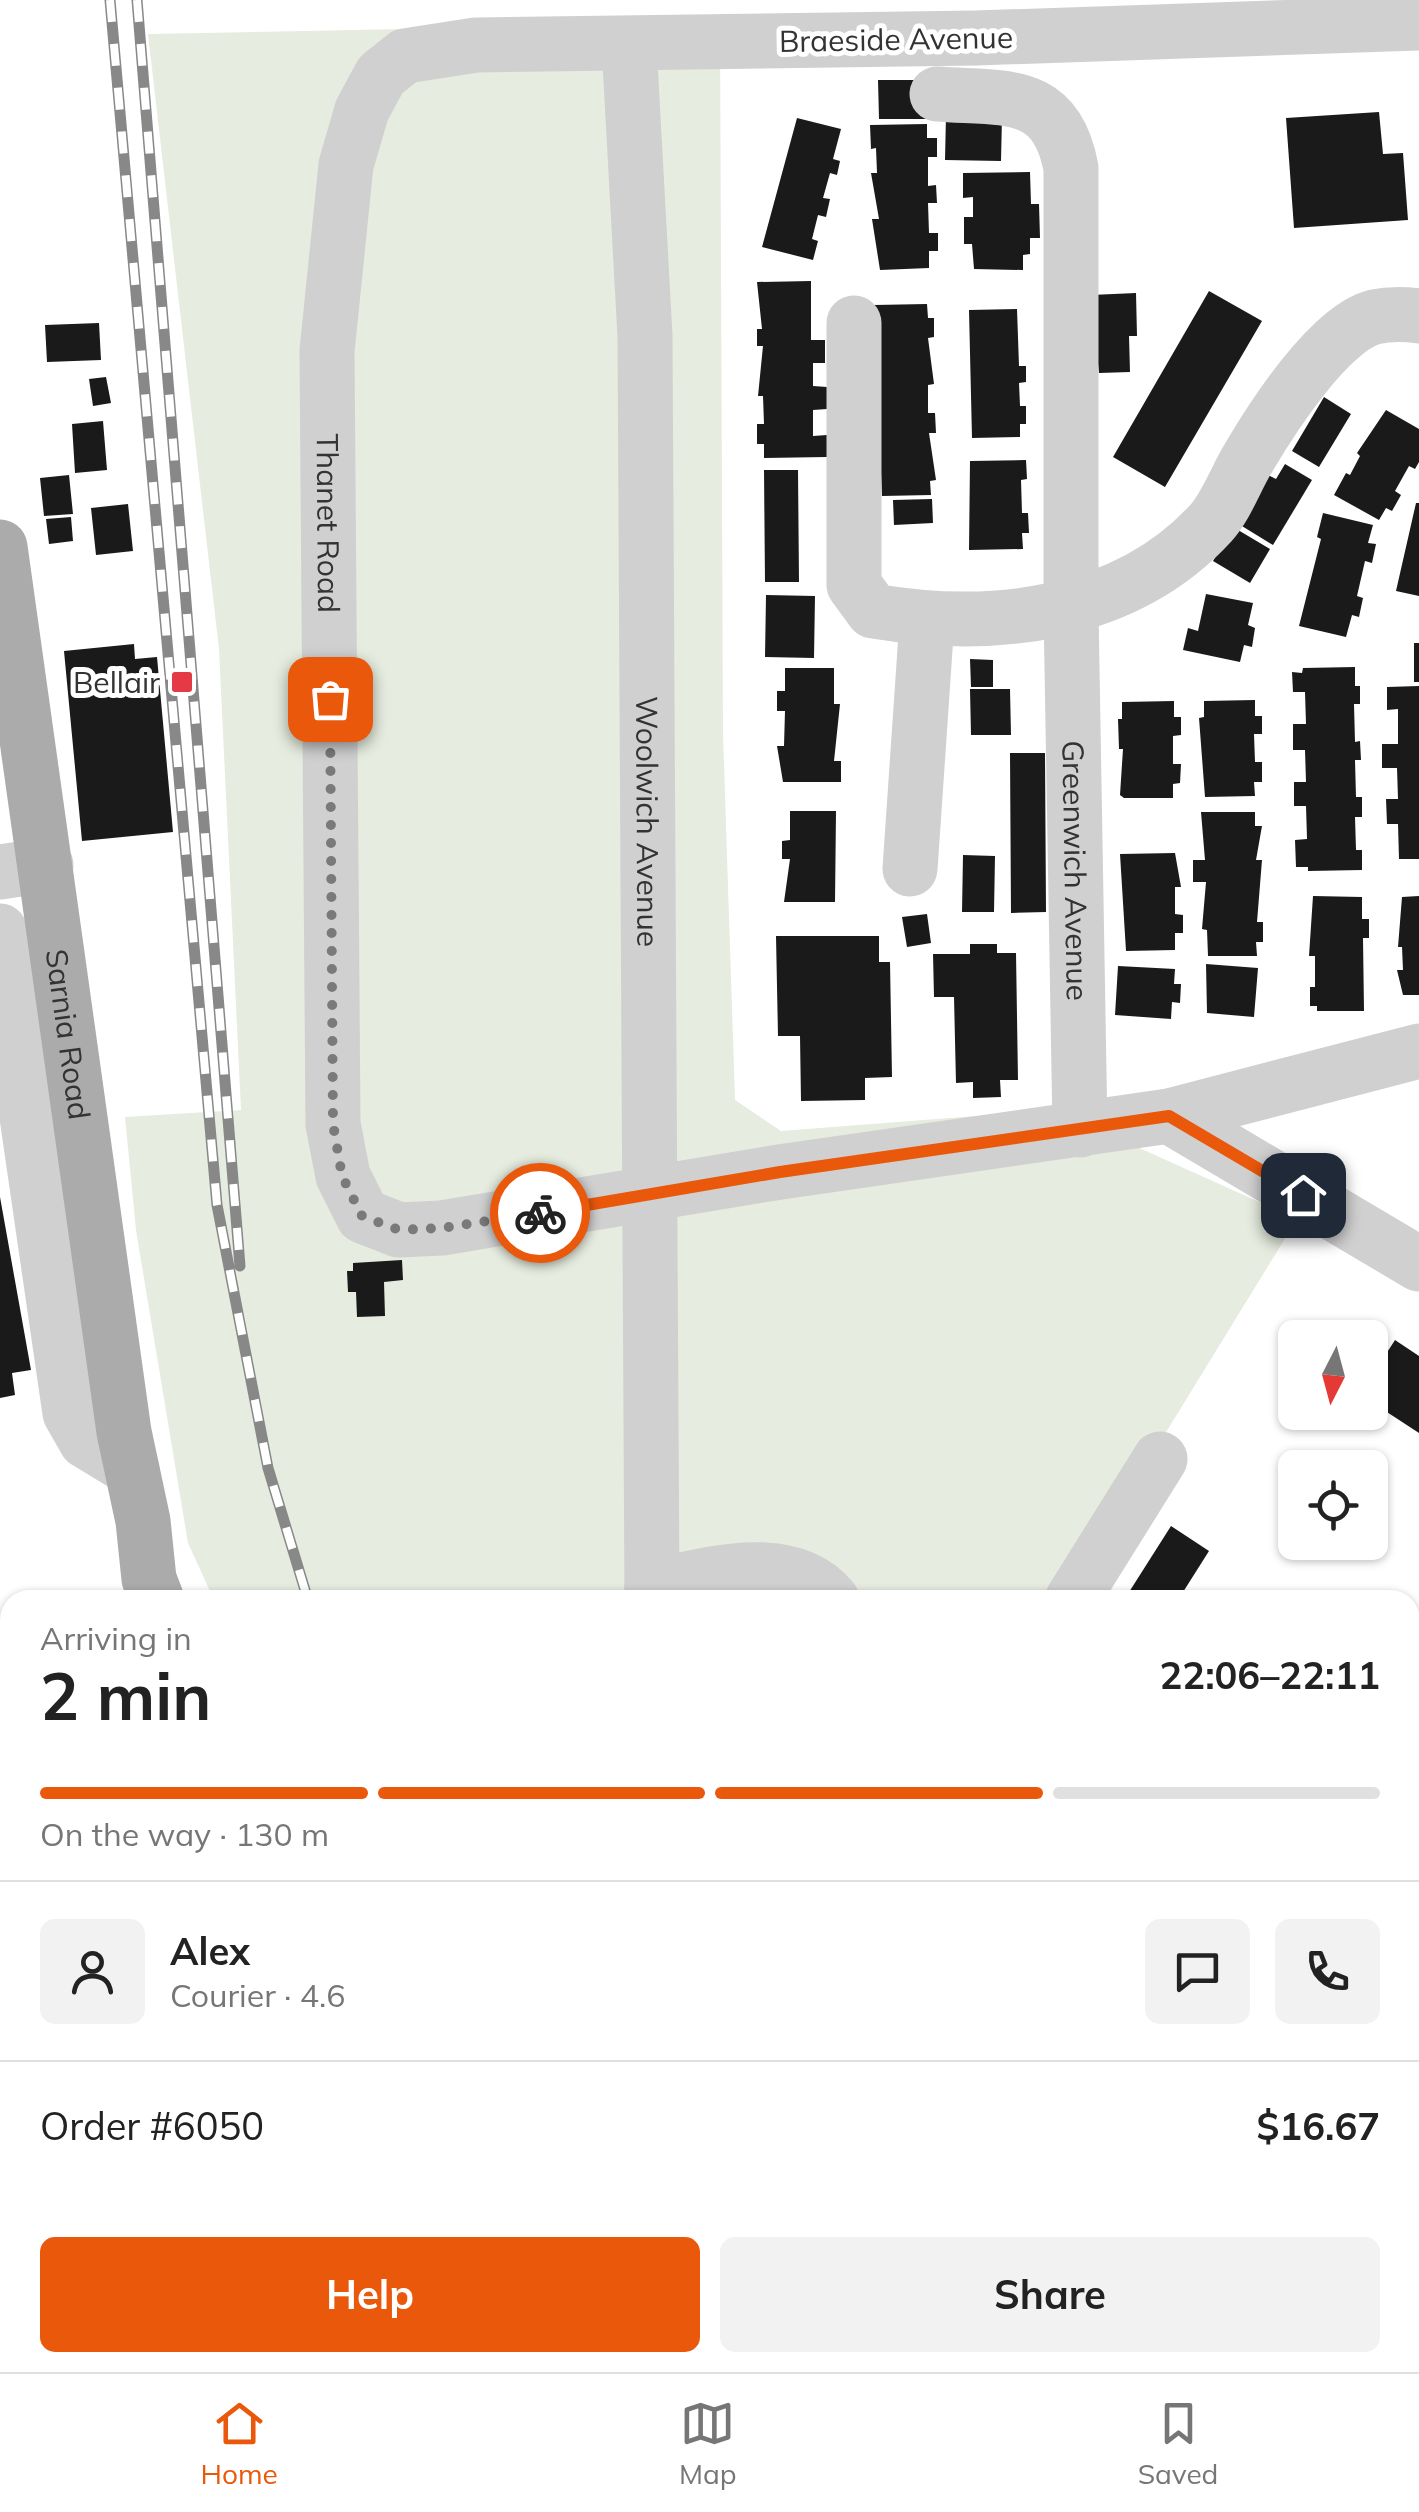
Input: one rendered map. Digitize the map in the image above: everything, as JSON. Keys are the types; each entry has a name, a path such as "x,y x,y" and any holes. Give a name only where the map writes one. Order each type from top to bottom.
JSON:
{"main road":[{"name":"Sarnia Road","path":"0,547 23,868 71,1046 153,1590"},
{"name":"Sarnia Road","path":"137,1495 183,1590"}],"street":[{"name":"Braeside Avenue","path":"381,76 437,24 533,22 629,44 1419,23"},
{"name":"Woolwich Avenue","path":"629,44 645,336 653,1195 652,1590"},
{"name":"Thanet Road","path":"381,76 362,110 346,165 328,351 333,1124 342,1176 362,1216 399,1230 442,1228 653,1195"},
{"name":"Greenwich Avenue","path":"937,94 1017,99 1044,110 1066,140 1071,168 1071,610 1080,1130"},
{"path":"854,322 854,584 873,611 927,620 1071,610 1166,562 1213,521 1251,453 1307,373 1349,331 1371,318 1419,316"},
{"path":"910,869 927,620"},
{"path":"0,930 70,1413 86,1441 137,1495"},
{"path":"18,1054 71,1046"},
{"path":"653,1195 780,1172 1169,1116 1419,1051"},
{"path":"1169,1116 1419,1264"},
{"path":"1078,1590 1160,1459"},
{"path":"665,1590 754,1569 798,1578 817,1590"}],"shaded area":[{"path":"720,29 723,734 735,1100 781,1131 1055,1110 1297,1219 1069,1590 209,1590 188,1543 136,1230 125,1117 241,1110 219,649 148,34"}],"building":[{"path":"878,80 926,80 927,119 879,119"},
{"path":"1379,112 1383,154 1403,153 1408,220 1294,228 1286,118"},
{"path":"946,115 1002,117 1001,161 945,160"},
{"path":"797,118 841,129 833,159 840,161 837,175 830,173 823,198 830,199 826,217 818,215 812,239 818,241 813,260 762,247"},
{"path":"927,124 927,138 937,138 937,157 928,157 928,186 936,185 937,203 928,203 929,233 938,233 938,251 929,251 929,268 880,270 872,219 879,219 871,173 877,173 876,148 871,149 870,125"},
{"path":"1030,172 1031,204 1039,204 1040,238 1030,238 1030,254 1023,255 1023,270 974,269 972,244 964,244 964,217 973,217 973,197 963,198 963,173"},
{"path":"811,281 811,340 825,340 825,363 813,363 813,386 827,387 827,409 813,410 813,436 827,435 827,457 764,458 764,444 757,444 757,424 764,424 763,396 758,396 763,346 757,346 757,329 762,329 757,282"},
{"path":"1209,291 1262,321 1165,487 1113,457"},
{"path":"1136,293 1137,336 1129,336 1130,372 1099,373 1091,295"},
{"path":"927,304 928,318 934,318 934,337 928,338 934,384 928,385 928,413 935,413 936,433 929,433 936,480 930,481 931,495 882,496 874,305"},
{"path":"1017,309 1019,366 1026,366 1026,382 1019,383 1020,406 1026,406 1026,424 1020,424 1020,437 972,438 969,310"},
{"path":"99,323 101,360 47,362 45,325"},
{"path":"106,377 111,403 93,406 89,379"},
{"path":"1324,397 1351,414 1319,467 1292,451"},
{"path":"1386,410 1419,429 1419,462 1415,469 1409,466 1395,491 1401,495 1392,511 1386,508 1379,520 1334,495 1346,473 1350,475 1360,456 1357,453"},
{"path":"103,421 107,470 75,473 72,424"},
{"path":"1026,460 1027,479 1021,480 1022,513 1028,513 1029,533 1022,533 1023,549 969,550 970,461"},
{"path":"1285,464 1312,480 1273,545 1237,523 1266,474 1276,479"},
{"path":"764,470 798,470 799,582 765,582"},
{"path":"69,475 73,514 44,516 40,478"},
{"path":"932,499 933,523 894,525 893,500"},
{"path":"1419,503 1419,596 1396,591"},
{"path":"128,504 133,551 96,555 91,508"},
{"path":"1323,513 1373,525 1368,543 1376,544 1372,563 1365,561 1357,596 1363,598 1359,617 1352,615 1346,637 1299,626 1321,539 1317,537"},
{"path":"71,517 73,541 49,544 46,519"},
{"path":"1233,527 1270,549 1250,583 1213,561"},
{"path":"1206,594 1253,603 1248,625 1255,628 1252,647 1244,645 1240,662 1183,650 1188,628 1198,631"},
{"path":"766,595 815,596 814,658 765,657"},
{"path":"1414,643 1419,643 1419,682 1414,682"},
{"path":"134,644 135,659 157,657 173,832 82,841 64,651"},
{"path":"970,659 993,660 993,687 971,687"},
{"path":"1355,667 1360,704 1354,704 1355,742 1360,741 1361,760 1355,760 1356,797 1362,797 1362,817 1355,817 1356,850 1362,850 1362,870 1308,871 1308,867 1296,867 1295,840 1307,839 1306,806 1294,806 1294,782 1306,782 1305,750 1293,750 1293,724 1306,724 1305,692 1293,692 1292,672 1302,673 1303,668"},
{"path":"785,668 834,668 834,704 840,704 834,761 841,761 841,782 783,782 777,746 784,746 785,711 777,711 777,691 785,691"},
{"path":"1419,686 1419,859 1399,859 1398,824 1387,824 1386,799 1398,799 1397,768 1382,768 1382,744 1398,744 1398,709 1387,710 1387,687"},
{"path":"970,689 1010,689 1011,735 971,735"},
{"path":"1255,700 1255,716 1262,716 1262,734 1254,734 1255,762 1262,762 1262,782 1254,782 1255,796 1205,797 1199,718 1204,717 1204,701"},
{"path":"1174,701 1174,717 1181,717 1181,735 1173,736 1173,764 1181,764 1180,783 1173,784 1173,798 1124,798 1120,795 1123,749 1119,749 1118,719 1122,719 1122,702"},
{"path":"1010,753 1045,753 1046,912 1011,913"},
{"path":"790,811 836,811 835,902 784,902 790,859 782,859 782,841 790,840"},
{"path":"1201,812 1255,812 1255,826 1262,826 1256,860 1262,860 1257,922 1263,922 1263,942 1256,942 1257,956 1208,956 1207,930 1202,929 1206,882 1193,882 1193,860 1205,860"},
{"path":"1175,853 1181,887 1175,887 1175,914 1183,915 1183,933 1175,933 1175,950 1126,951 1120,854"},
{"path":"963,855 995,856 994,912 962,912"},
{"path":"1313,896 1362,897 1362,919 1369,919 1369,938 1363,938 1364,1011 1317,1011 1317,1006 1310,1006 1310,987 1315,987 1315,956 1309,956"},
{"path":"1419,896 1419,995 1403,995 1397,970 1403,970 1402,947 1398,947 1402,897"},
{"path":"927,914 931,943 907,947 902,917"},
{"path":"776,936 879,936 879,962 890,962 892,1077 865,1078 865,1100 801,1101 800,1036 778,1036"},
{"path":"970,944 997,944 997,953 1016,953 1018,1080 1000,1080 1001,1097 973,1098 973,1082 956,1083 954,997 934,997 933,954 970,954"},
{"path":"1206,964 1258,968 1254,1017 1207,1013"},
{"path":"1118,966 1175,969 1174,984 1181,984 1180,1003 1172,1002 1171,1019 1115,1015"},
{"path":"0,1197 31,1370 12,1373 15,1395 0,1398"},
{"path":"402,1260 403,1280 384,1282 385,1316 357,1317 356,1292 348,1292 347,1271 353,1271 353,1263"},
{"path":"1395,1340 1419,1356 1419,1433 1388,1413 1388,1351"},
{"path":"1171,1526 1209,1551 1184,1590 1130,1590"}],"railway":[{"path":"110,0 217,1205 268,1468 305,1590"},
{"path":"137,0 240,1266"}],"way so far":[{"path":"330,699 333,1124 342,1176 362,1216 399,1230 442,1228 540,1213"}],"place":[{"name":"Bellair","path":"182,682"}],"route":[{"path":"540,1213 780,1172 1169,1116 1303,1195"}]}
